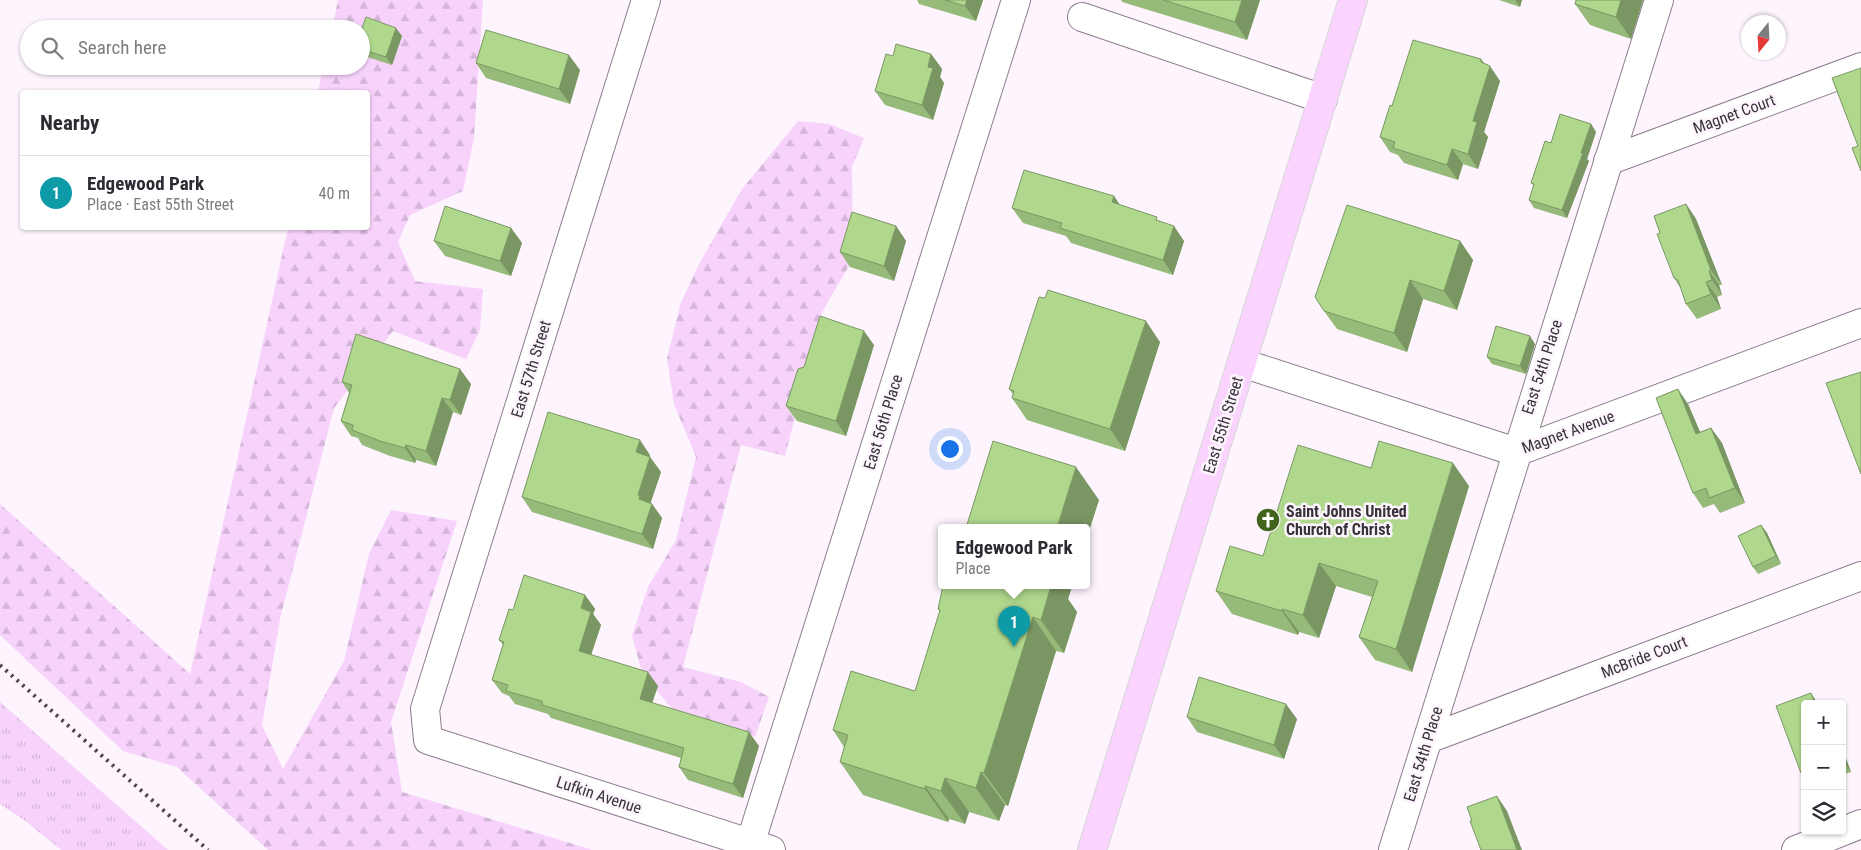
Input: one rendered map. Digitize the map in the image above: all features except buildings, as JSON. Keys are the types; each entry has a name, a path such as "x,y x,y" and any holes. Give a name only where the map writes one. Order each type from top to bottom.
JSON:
{"main road":[{"name":"East 55th Street","path":"1092,850 1354,0"}],"street":[{"name":"East 57th Street","path":"428,740 425,709 646,0"},
{"name":"East 56th Place","path":"761,847 862,488 1016,0"},
{"name":"East 54th Place","path":"1393,850 1659,0"},
{"path":"1082,17 1323,99"},
{"name":"Magnet Court","path":"1608,161 1861,67"},
{"name":"Magnet Avenue","path":"1242,363 1516,452 1861,323"},
{"name":"McBride Court","path":"1428,739 1861,576"},
{"name":"Lufkin Avenue","path":"428,740 761,847"},
{"path":"1796,850 1861,824"}],"green space":[{"path":"338,0 483,0 474,138 463,191 410,215 398,242 415,281 483,289 480,330 466,359 393,331 334,408 280,619 262,725 283,769 344,661 369,554 391,510 457,521 391,722 402,792 593,850 268,850 177,767 123,751 0,635 0,504 190,674 288,230 370,230 370,90 318,90 321,75 370,75 370,20 334,20"},
{"path":"798,121 829,124 864,138 852,167 853,259 822,312 785,456 741,445 683,667 741,682 769,697 755,737 672,709 642,672 632,636 648,587 676,540 696,457 674,404 667,359 680,305 699,264 742,189"},
{"path":"0,702 168,850 61,850 24,820 0,804"}],"railway":[{"path":"0,665 208,850"}],"place":[{"name":"Saint Johns United Church of Christ","path":"1268,520"},
{"name":"Edgewood Park","path":"1014,647"}]}
